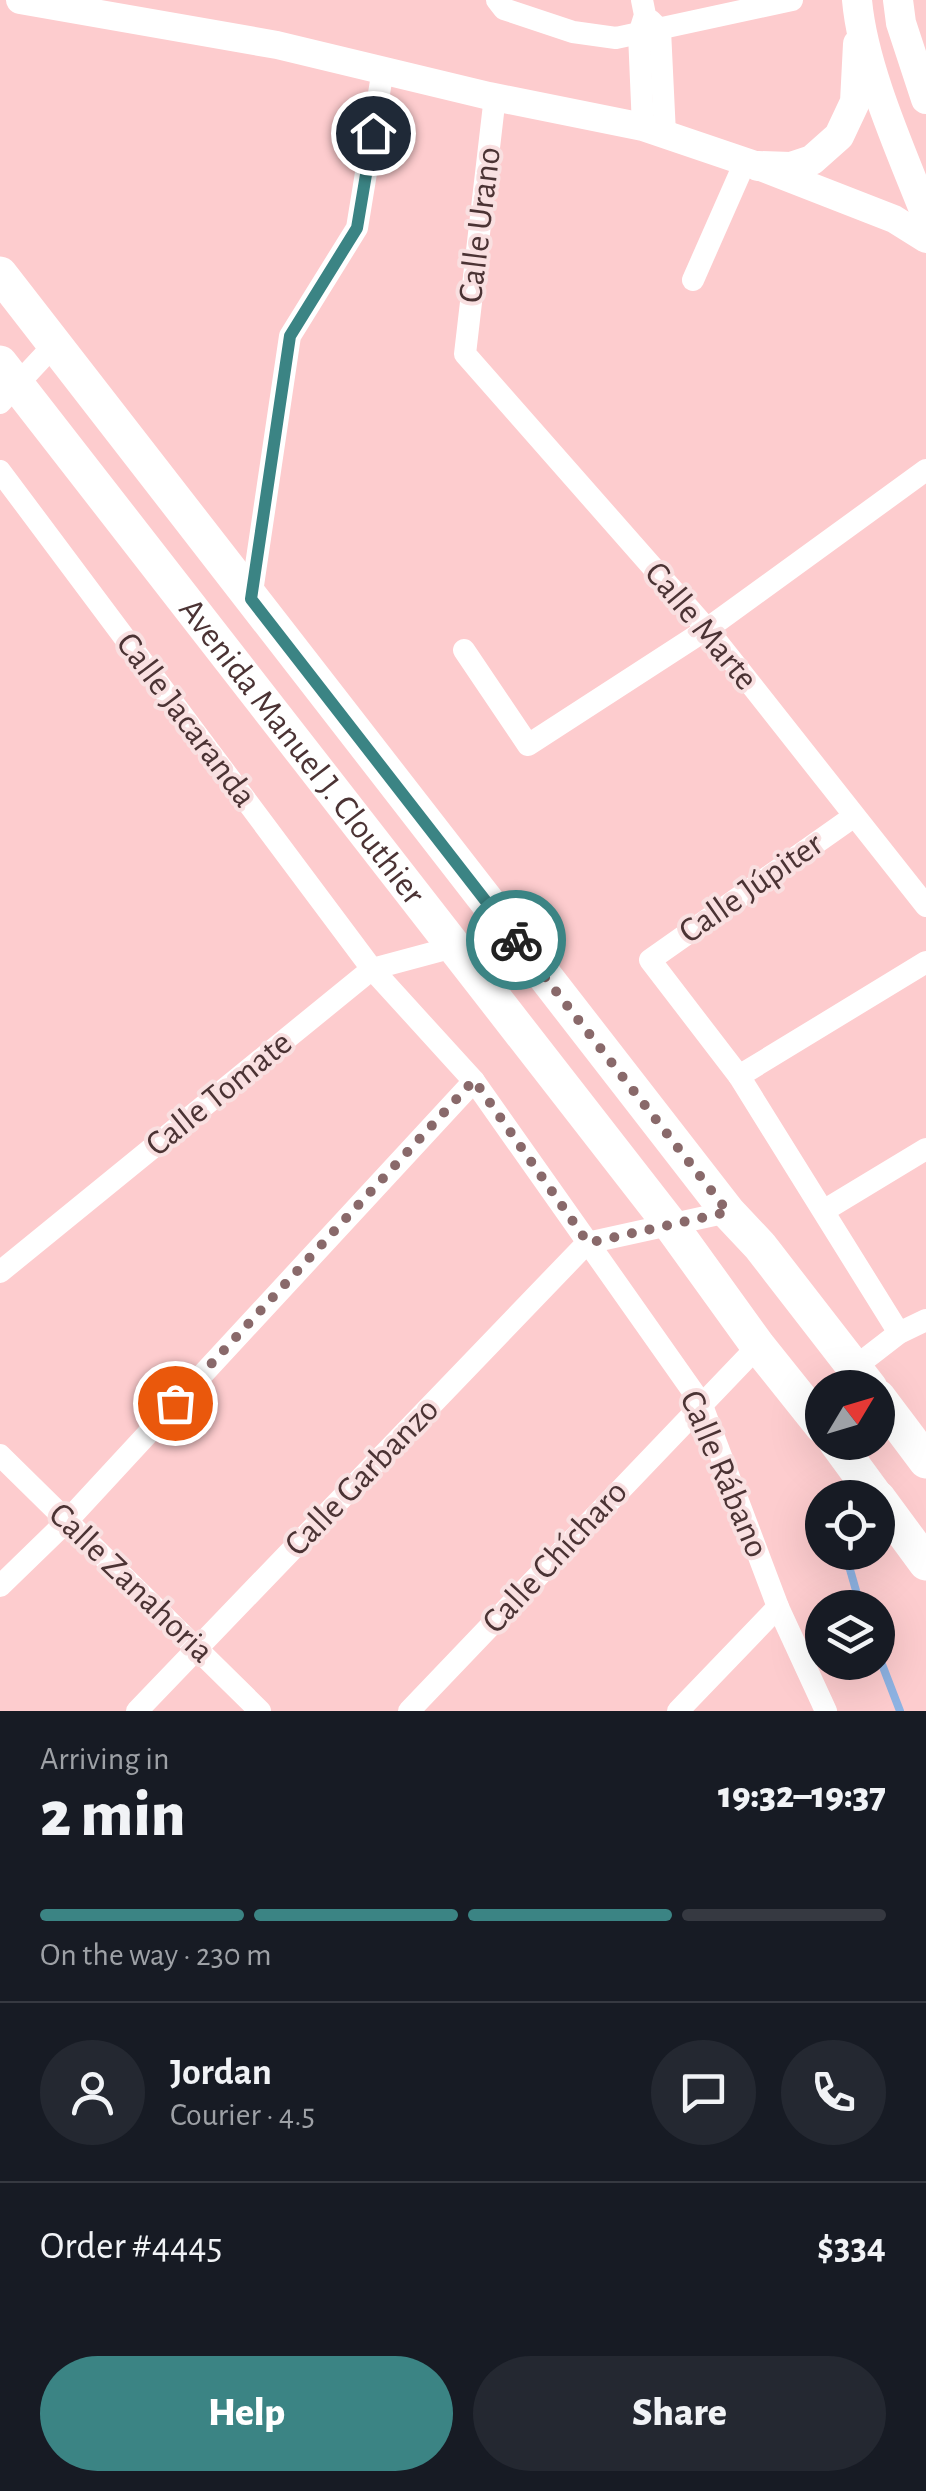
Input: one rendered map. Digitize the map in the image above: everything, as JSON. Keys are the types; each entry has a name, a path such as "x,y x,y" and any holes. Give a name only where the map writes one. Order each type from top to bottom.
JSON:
{"main road":[{"path":"898,0 901,23 926,99"},
{"path":"752,164 791,167 812,160 840,136 855,102 858,10"},
{"path":"858,10 890,123 925,208"},
{"name":"Avenida Manuel J. Clouthier","path":"0,274 728,1212 760,1246 857,1370"},
{"name":"Avenida Manuel J. Clouthier","path":"6,384 454,946 805,1404"},
{"path":"895,1419 926,1460"},
{"name":"Avenida Manuel J. Clouthier","path":"848,1460 863,1480"},
{"name":"Avenida Manuel J. Clouthier","path":"895,1522 926,1563"}],"street":[{"path":"20,0 278,46 654,131 894,219 926,239"},
{"path":"497,0 504,9 572,32 616,38 647,20 792,1"},
{"path":"647,20 654,131"},
{"path":"251,599 290,336 357,228 396,73"},
{"name":"Calle Urano","path":"465,354 492,96"},
{"path":"693,280 752,164"},
{"path":"894,219 925,208"},
{"path":"6,384 54,345"},
{"name":"Calle Marte","path":"465,354 708,629 926,906"},
{"path":"464,650 528,745 708,629 926,470"},
{"name":"Calle Jacaranda","path":"0,471 372,970"},
{"name":"Calle Júpiter","path":"739,1076 650,960 853,816"},
{"name":"Calle Tomate","path":"0,1272 372,970 454,946"},
{"path":"899,1333 739,1076 926,962"},
{"name":"Calle Rábano","path":"372,970 474,1080 701,1402 778,1607 826,1711"},
{"path":"0,1586 66,1520 474,1080"},
{"path":"825,1210 926,1149"},
{"path":"588,1243 728,1212"},
{"name":"Calle Garbanzo","path":"137,1711 588,1243"},
{"path":"869,1370 899,1333 926,1320"},
{"name":"Calle Chícharo","path":"409,1711 758,1346"},
{"name":"Calle Zanahoria","path":"0,1456 260,1711"},
{"path":"678,1711 778,1607"}],"waterway":[{"path":"850,1570 856,1590"},
{"path":"888,1680 900,1711"}],"way so far":[{"path":"175,1403 474,1080 588,1243 728,1212 516,940"}],"route":[{"path":"373,133 357,228 290,336 251,599 516,940"}]}
